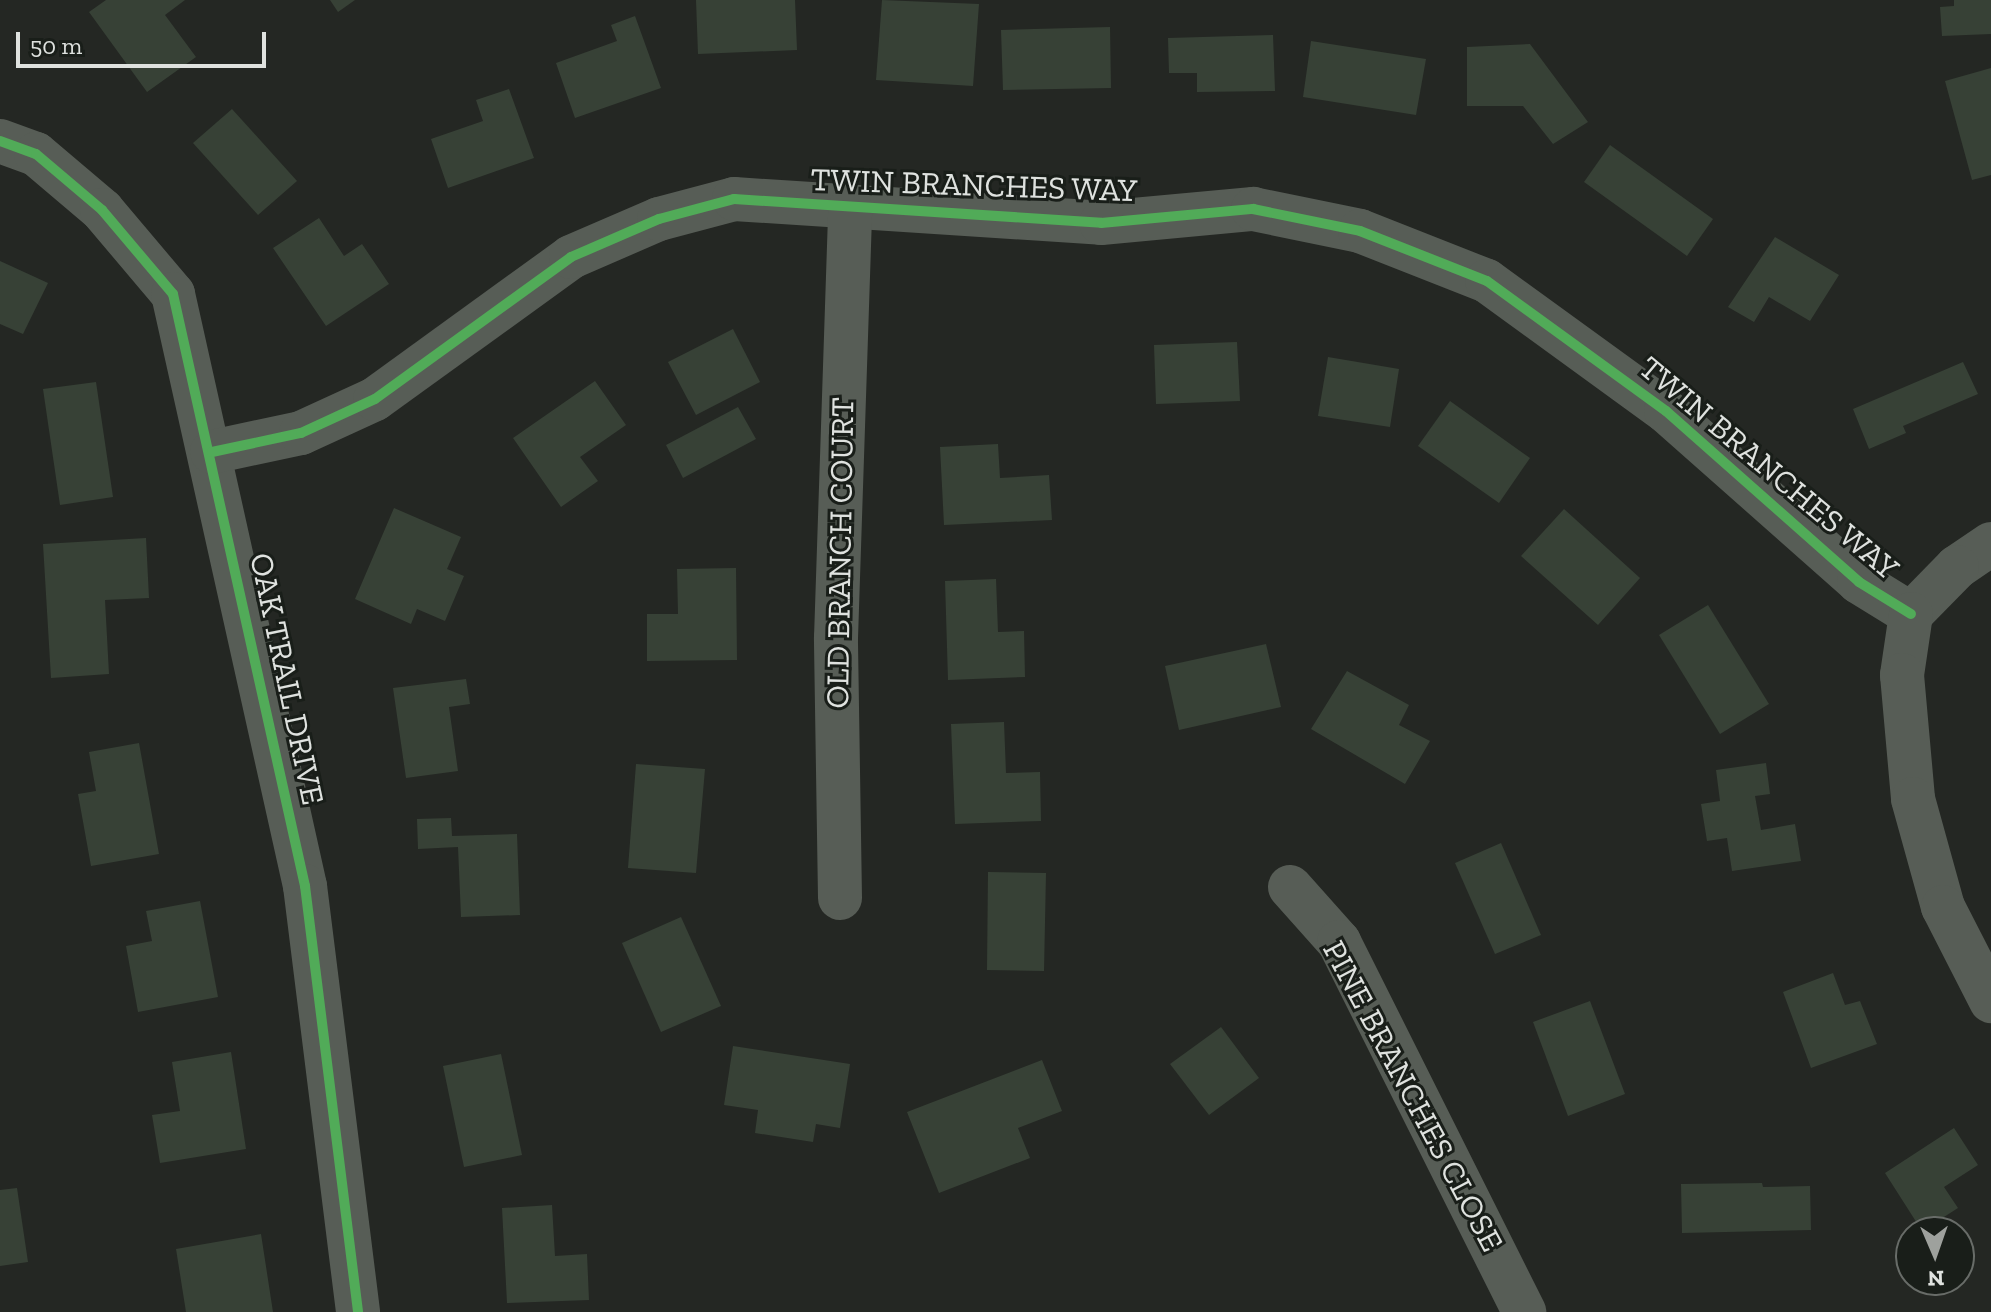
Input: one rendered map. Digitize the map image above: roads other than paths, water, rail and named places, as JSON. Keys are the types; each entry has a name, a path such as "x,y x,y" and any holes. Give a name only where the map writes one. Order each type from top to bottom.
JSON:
{"street":[{"name":"OAK TRAIL DRIVE","path":"0,141 36,154 102,210 173,294 212,452 305,886 358,1312"},
{"name":"TWIN BRANCHES WAY","path":"212,452 301,433 375,399 571,257 659,219 734,199 1101,223 1253,209 1360,231 1487,281 1666,411 1859,582 1911,614"},
{"name":"OLD BRANCH COURT","path":"840,898 836,638 850,208"},
{"path":"1991,544 1957,567 1911,614 1902,675 1913,799 1943,907 1991,1001"},
{"name":"PINE BRANCHES CLOSE","path":"1290,887 1339,942 1524,1312"}]}
